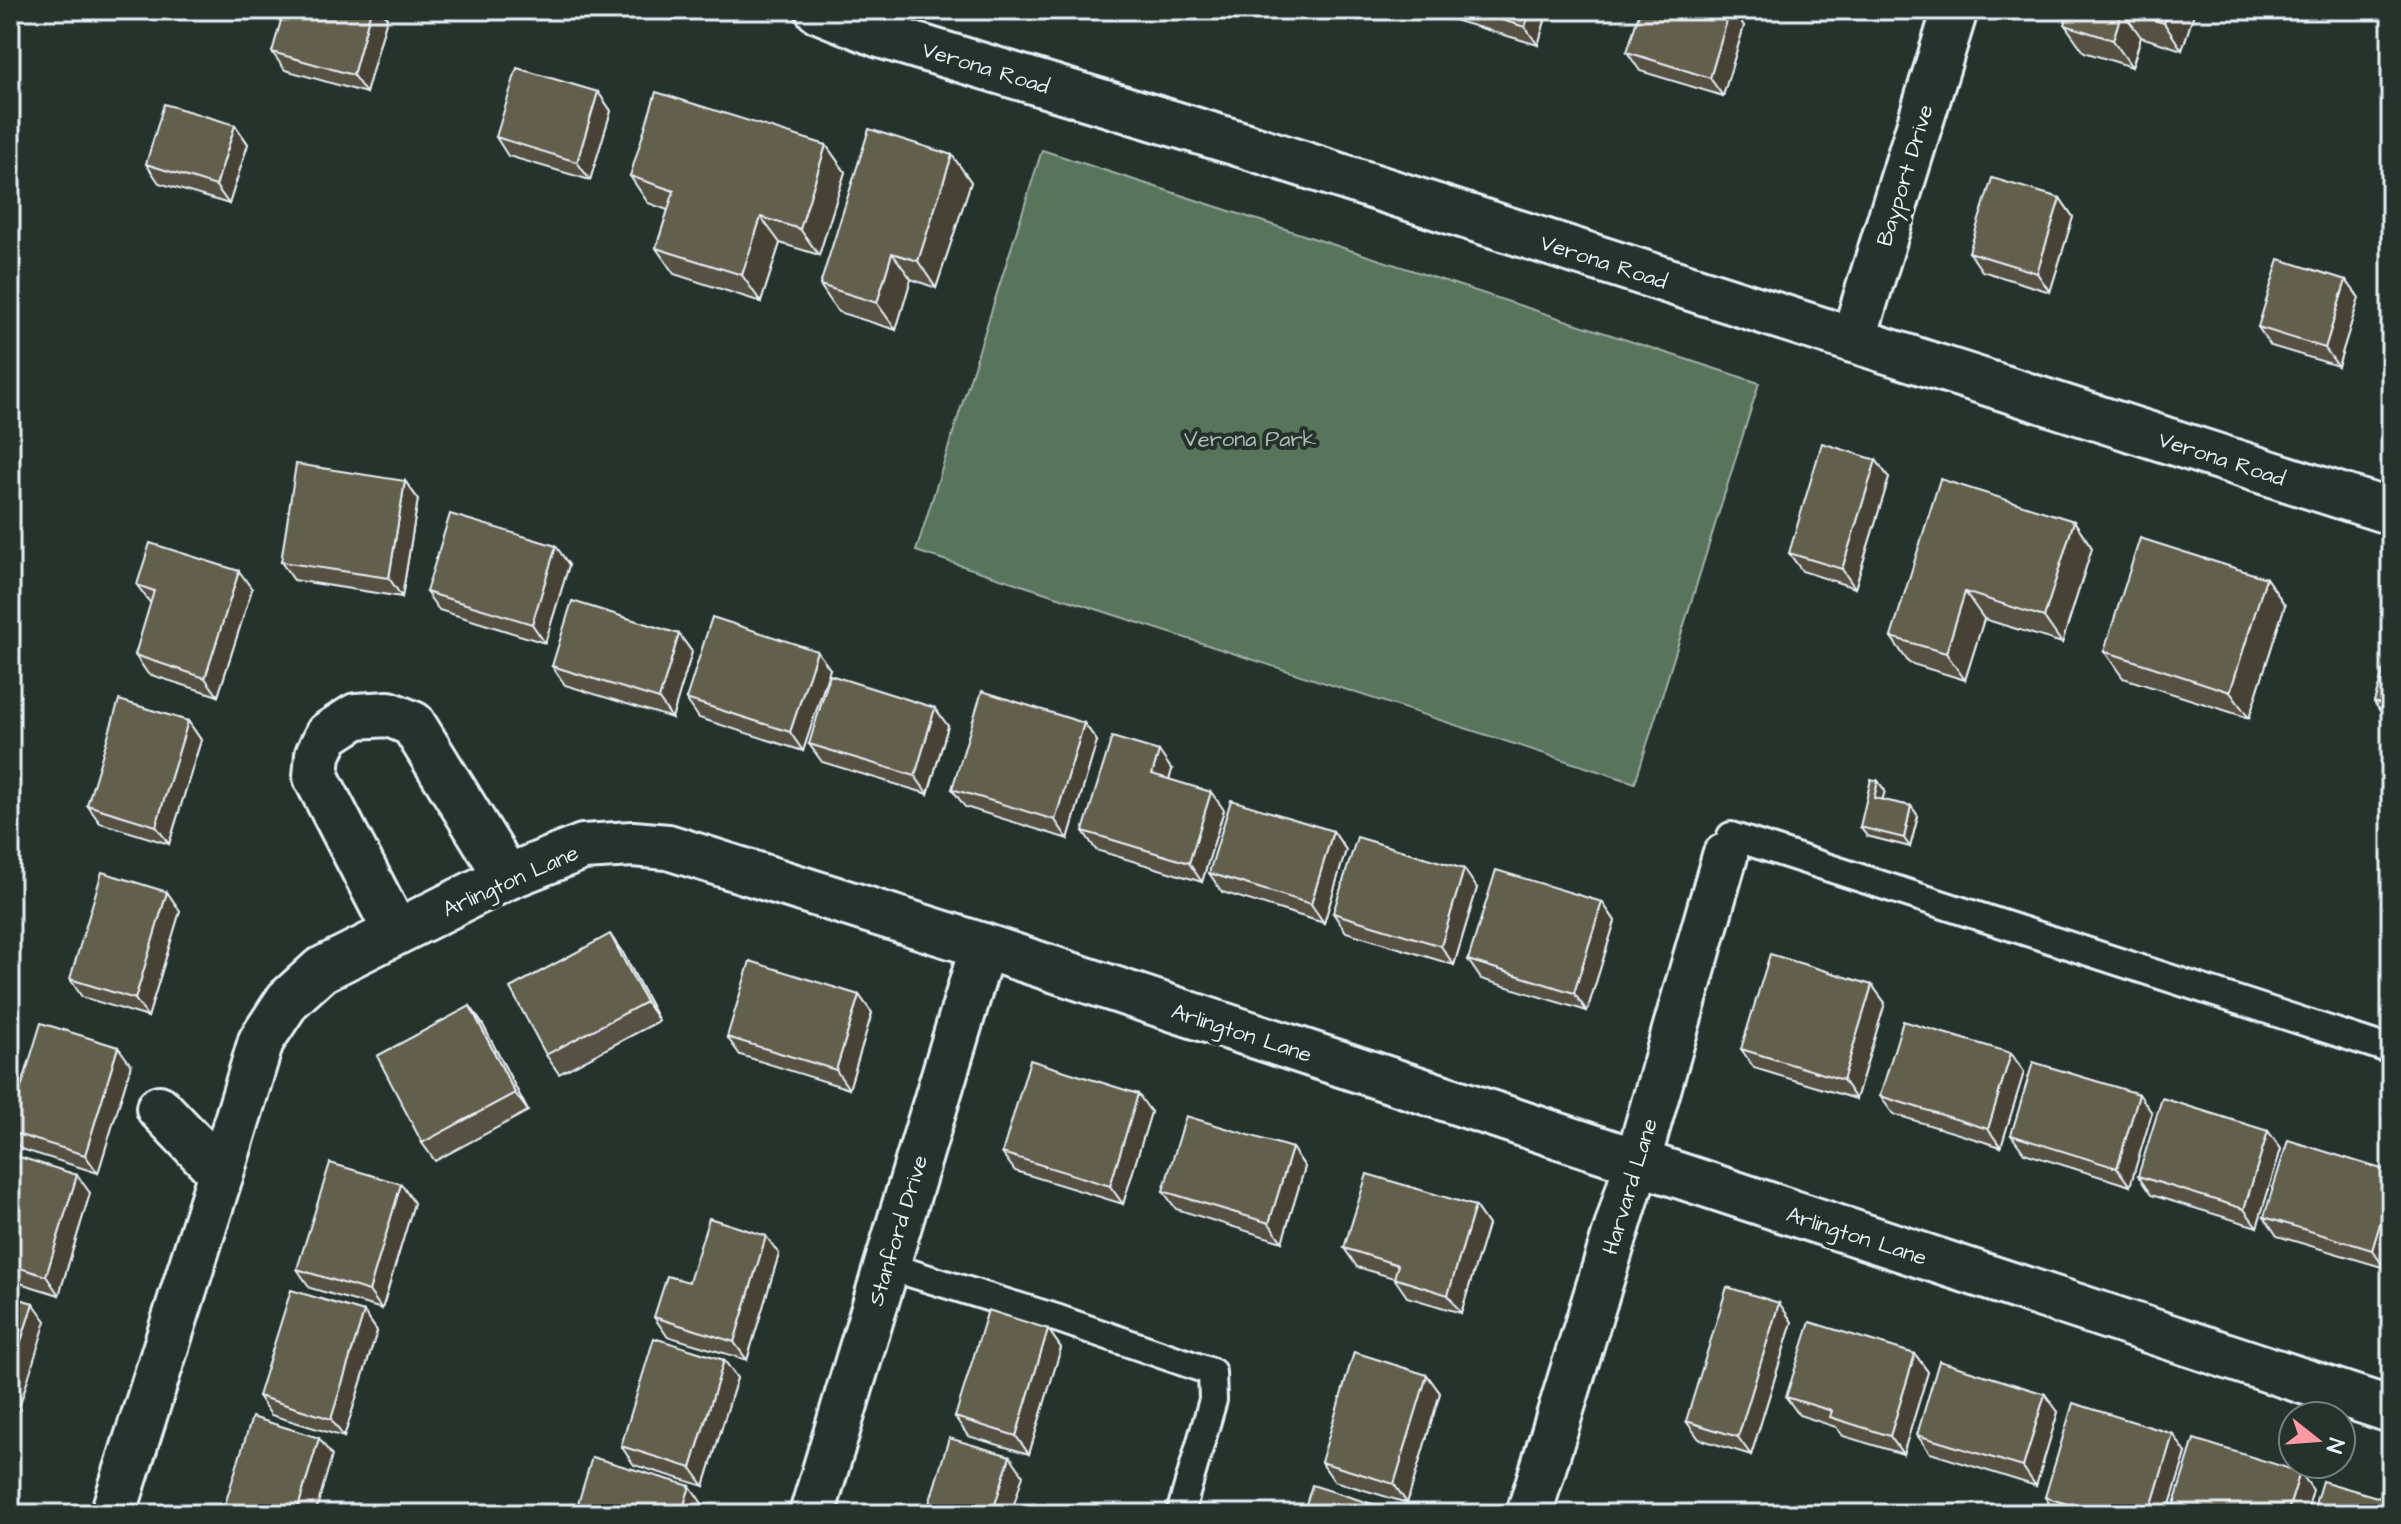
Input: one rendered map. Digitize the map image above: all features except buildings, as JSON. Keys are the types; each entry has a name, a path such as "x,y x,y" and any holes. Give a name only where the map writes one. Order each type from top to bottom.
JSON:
{"street":[{"name":"Verona Road","path":"818,10 880,35 1234,142 2391,512"},
{"name":"Bayport Drive","path":"1853,340 1955,10"},
{"path":"396,932 316,777 318,754 328,734 356,716 389,714 413,724 507,877"},
{"name":"Arlington Lane","path":"113,1514 261,1041 288,1000 321,970 507,877 583,847 633,844 668,847 983,946 2391,1410"},
{"name":"Harvard Lane","path":"1529,1514 1637,1163 1725,856"},
{"name":"Stanford Drive","path":"812,1514 983,946"},
{"path":"159,1108 221,1173"}],"lane":[{"path":"1725,856 1731,836 2391,1050"},
{"path":"887,1266 1059,1319 1212,1372 1213,1400 1180,1514"}],"green space":[{"name":"Verona Park","path":"1042,150 1759,383 1635,783 916,551"}]}
